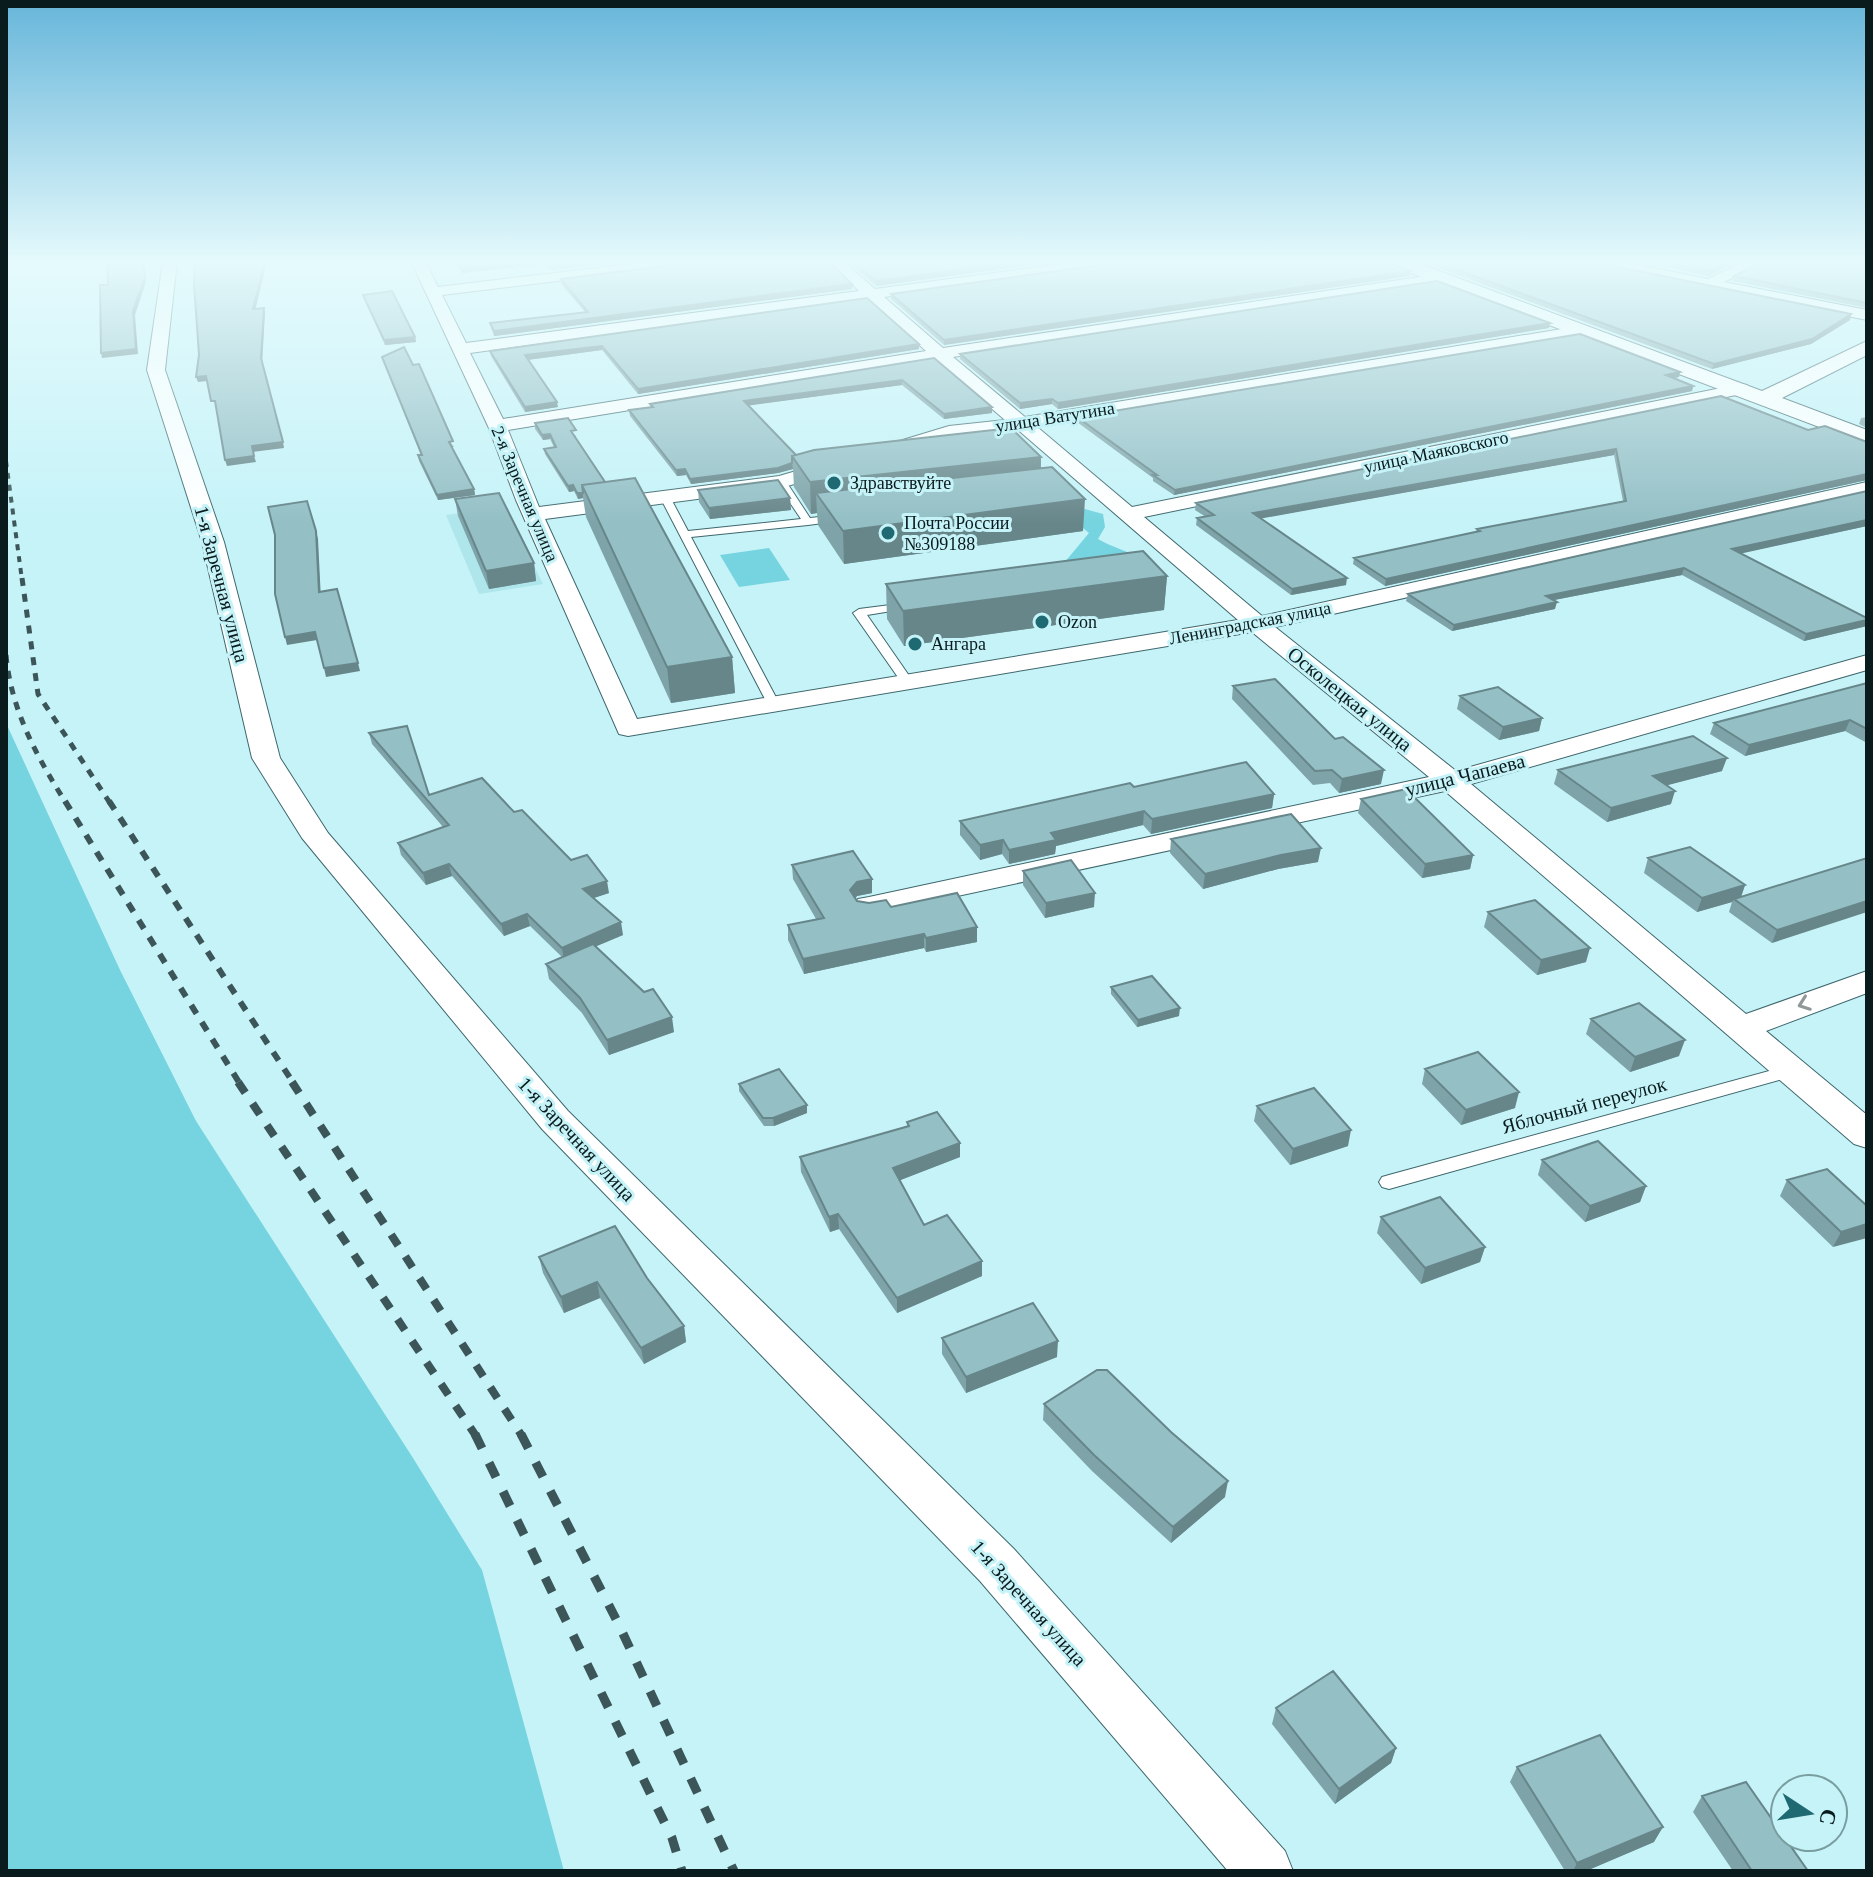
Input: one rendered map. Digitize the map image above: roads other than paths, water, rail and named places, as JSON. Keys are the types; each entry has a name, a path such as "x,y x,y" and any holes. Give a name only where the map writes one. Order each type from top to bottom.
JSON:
{"street":[{"name":"1-я Заречная улица","path":"159,349 156,370 213,542 266,758 317,838 555,1120 997,1565 1265,1871"},
{"name":"2-я Заречная улица","path":"460,349 497,426 628,728"},
{"name":"Осколецкая улица","path":"933,349 1023,423 1090,488 1130,514 1257,624 1451,781 1867,1135"},
{"path":"497,426 975,349"},
{"name":"улица Ватутина","path":"533,514 781,482 949,432 1023,423 1473,349"},
{"path":"1629,349 1867,438"},
{"path":"1765,398 1864,349"},
{"name":"улица Маяковского","path":"1130,514 1741,389"},
{"name":"Ленинградская улица","path":"628,728 1257,624 1867,488"},
{"name":"улица Чапаева","path":"869,906 1451,781 1867,662"},
{"path":"1741,1028 1867,981"}],"lane":[{"path":"781,482 808,522"},
{"path":"665,497 773,703"},
{"path":"684,535 853,517"},
{"path":"906,680 859,613 918,605"},
{"name":"Яблочный переулок","path":"1389,1182 1791,1071"}],"railway":[{"path":"6,461 22,580"},
{"path":"22,578 38,694 110,803"},
{"path":"6,655 13,695 27,732 66,803"},
{"path":"65,801 240,1084"},
{"path":"109,801 294,1084"},
{"path":"238,1082 476,1436"},
{"path":"292,1082 522,1436"},
{"path":"521,1434 618,1623 734,1871"},
{"path":"476,1436 672,1838 682,1871"}],"place":[{"name":"Здравствуйте","path":"834,483"},
{"name":"Почта России №309188","path":"888,533"},
{"name":"Ozon","path":"1042,622"},
{"name":"Ангара","path":"915,644"}]}
